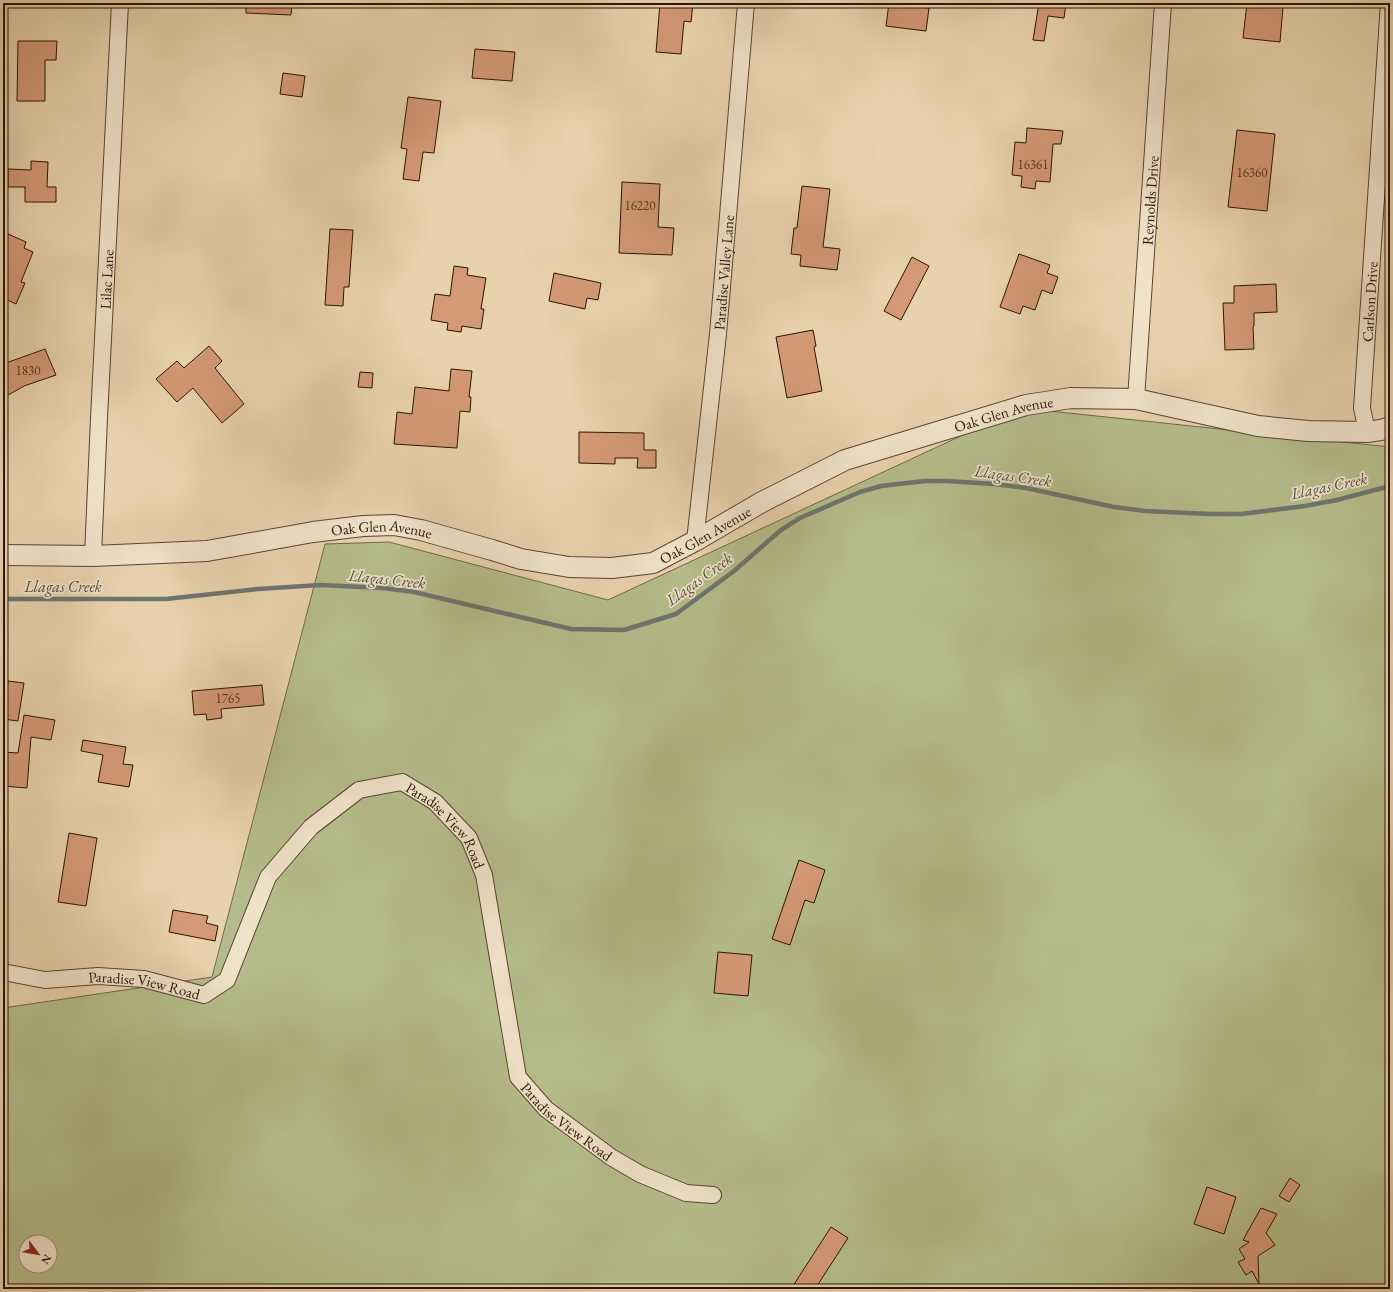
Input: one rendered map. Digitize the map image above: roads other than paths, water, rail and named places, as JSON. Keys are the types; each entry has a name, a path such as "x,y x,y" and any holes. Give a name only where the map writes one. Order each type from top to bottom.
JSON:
{"street":[{"name":"Lilac Lane","path":"93,556 120,3"},
{"name":"Paradise Valley Lane","path":"695,541 718,334 746,3"},
{"name":"Reynolds Drive","path":"1136,399 1163,3"},
{"name":"Carlson Drive","path":"1367,432 1362,408 1389,3"},
{"name":"Oak Glen Avenue","path":"3,555 93,556 207,551 313,532 363,526 394,525 421,530 521,559 569,567 612,568 653,563 695,541 762,502 845,460 1026,405 1071,398 1136,399 1258,426 1308,431 1367,432 1390,427"},
{"name":"Paradise View Road","path":"3,972 45,980 98,976 144,979 204,995 227,980 268,877 312,827 359,790 402,782 435,802 469,838 484,875 518,1077 546,1109 617,1160 640,1174 686,1193 713,1195"}],"waterway":[{"name":"Llagas Creek","path":"3,599 166,599 258,589 320,585 383,588 414,592 571,629 624,630 676,614 734,571 781,530 800,518 860,492 881,486 925,481 994,484 1026,488 1114,507 1145,511 1210,514 1241,514 1305,506 1337,500 1390,486"}]}
